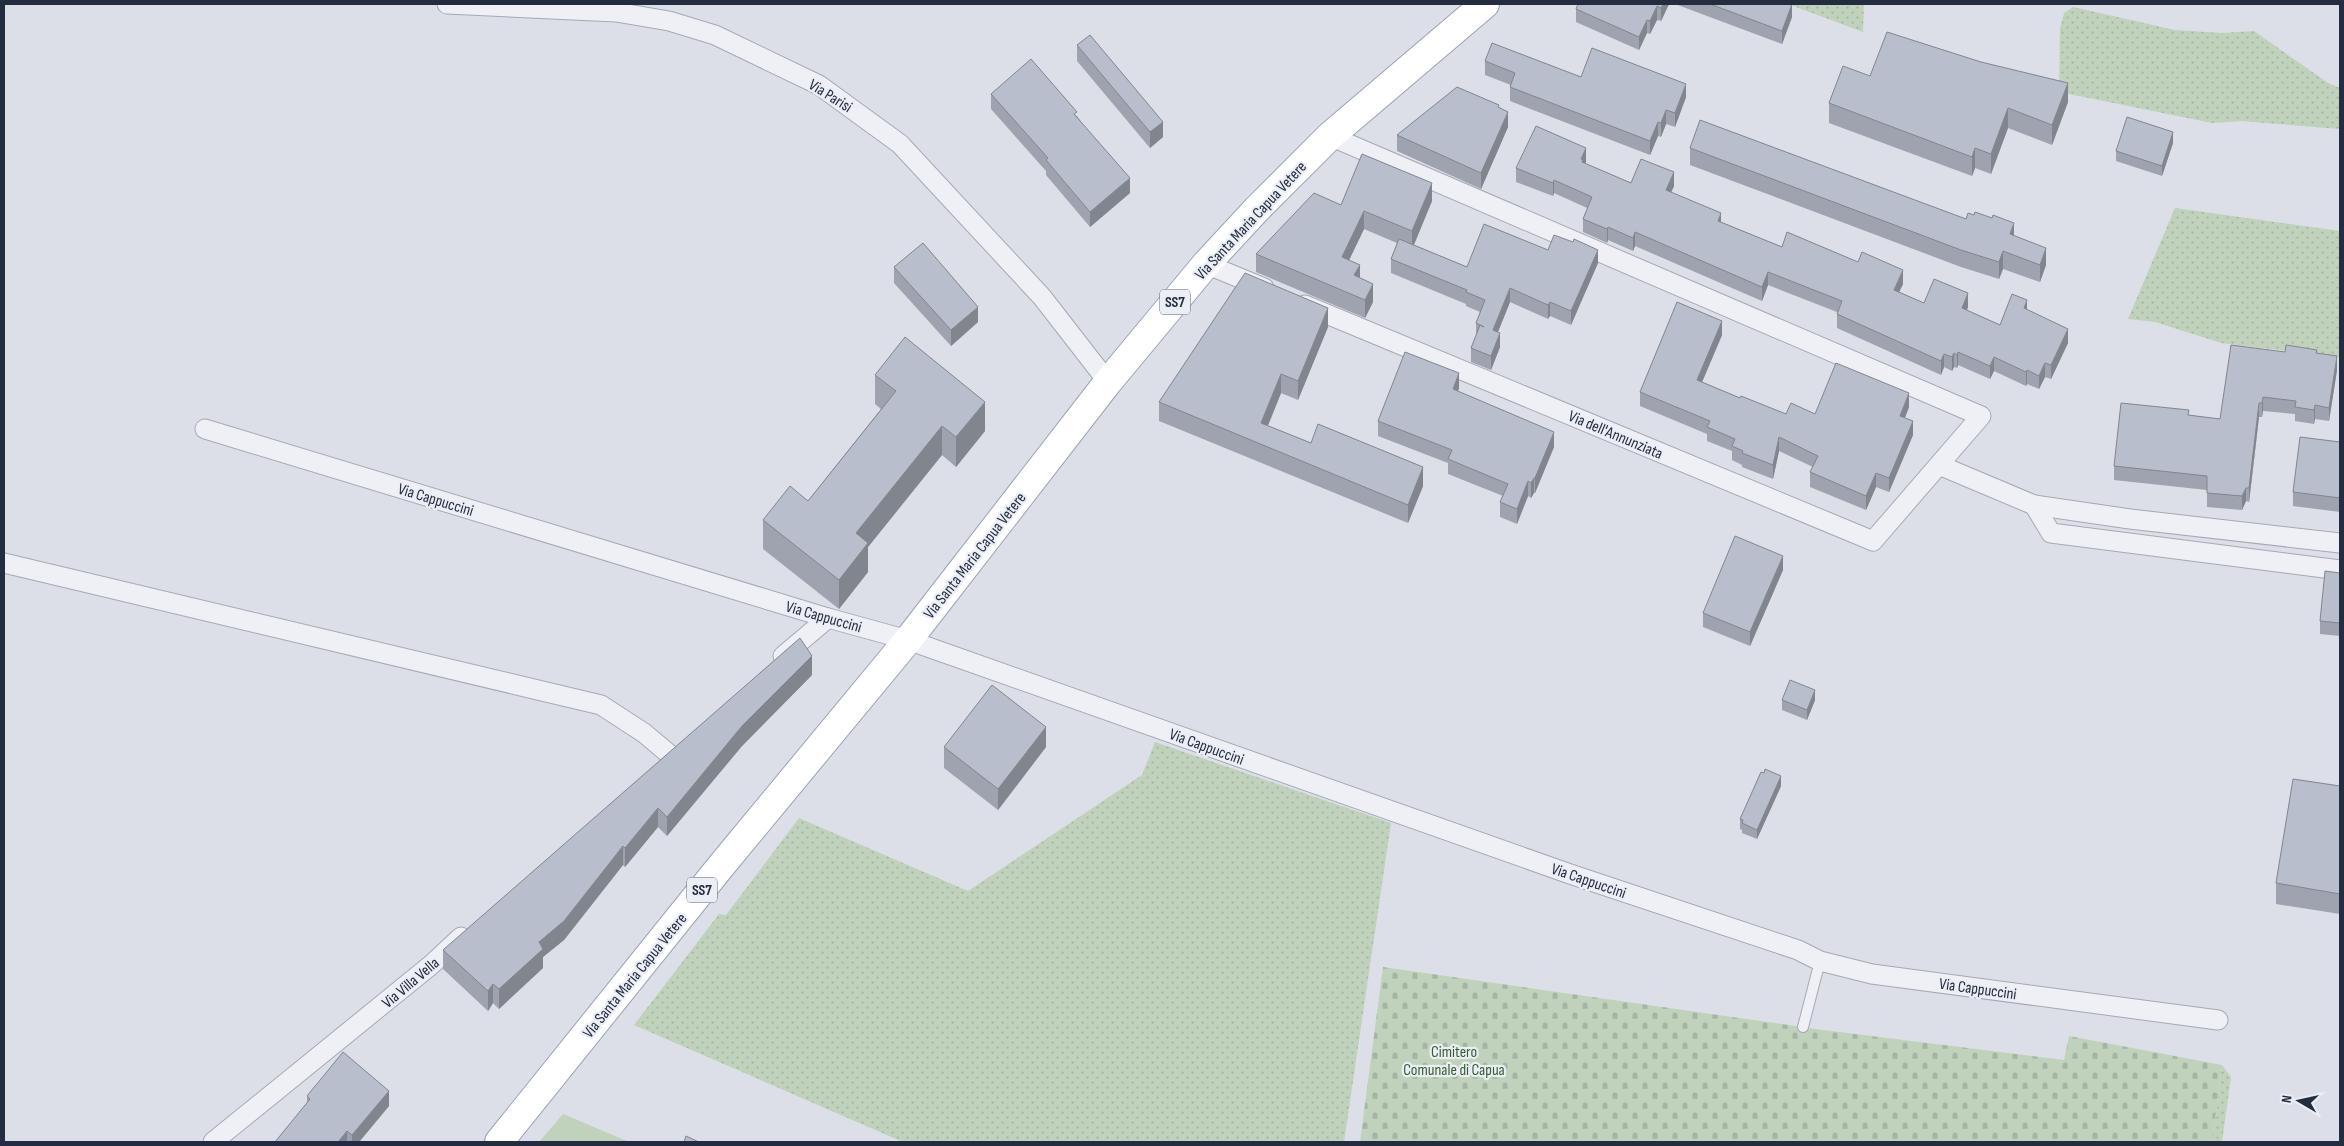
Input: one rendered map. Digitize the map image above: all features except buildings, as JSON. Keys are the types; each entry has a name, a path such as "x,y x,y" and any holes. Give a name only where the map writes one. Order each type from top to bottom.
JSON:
{"main road":[{"name":"Via Santa Maria Capua Vetere","path":"499,1142 721,866 908,640 1108,382 1206,264 1257,209 1330,136 1485,4"}],"street":[{"name":"Via Parisi","path":"447,4 616,12 669,21 715,35 819,85 900,144 1042,297 1108,382"},
{"name":"Via dell'Annunziata","path":"1206,264 1873,541 1981,416 1330,136"},
{"name":"Via Cappuccini","path":"205,429 828,618 908,640 1560,871 1798,950 1820,961 1872,974 2218,1020"},
{"path":"1939,465 2034,505 2130,519 2340,543"},
{"path":"2034,505 2052,533 2340,570"},
{"path":"4,563 601,705 644,733 669,754"},
{"path":"768,670 828,618"},
{"path":"655,766 684,741"},
{"name":"Via Villa Vella","path":"213,1142 431,965 475,925"}],"lane":[{"path":"1804,1027 1820,961"}],"green space":[{"path":"1788,4 1864,4 1863,32"},
{"path":"2073,7 2175,30 2222,33 2254,31 2328,83 2340,88 2340,129 2241,121 2212,123 2059,92 2060,29 2064,13"},
{"path":"2175,208 2340,231 2340,357 2221,343 2155,322 2128,319"},
{"path":"1155,742 1391,823 1344,1142 903,1142 634,1025 719,914 726,915 799,818 968,891 1142,775"},
{"name":"Cimitero Comunale di Capua","path":"1383,967 1823,1030 2064,1060 2069,1036 2222,1065 2212,1142 1360,1142"},
{"path":"2222,1065 2231,1077 2222,1142 2212,1142"},
{"path":"563,1114 627,1141 539,1142"}]}
